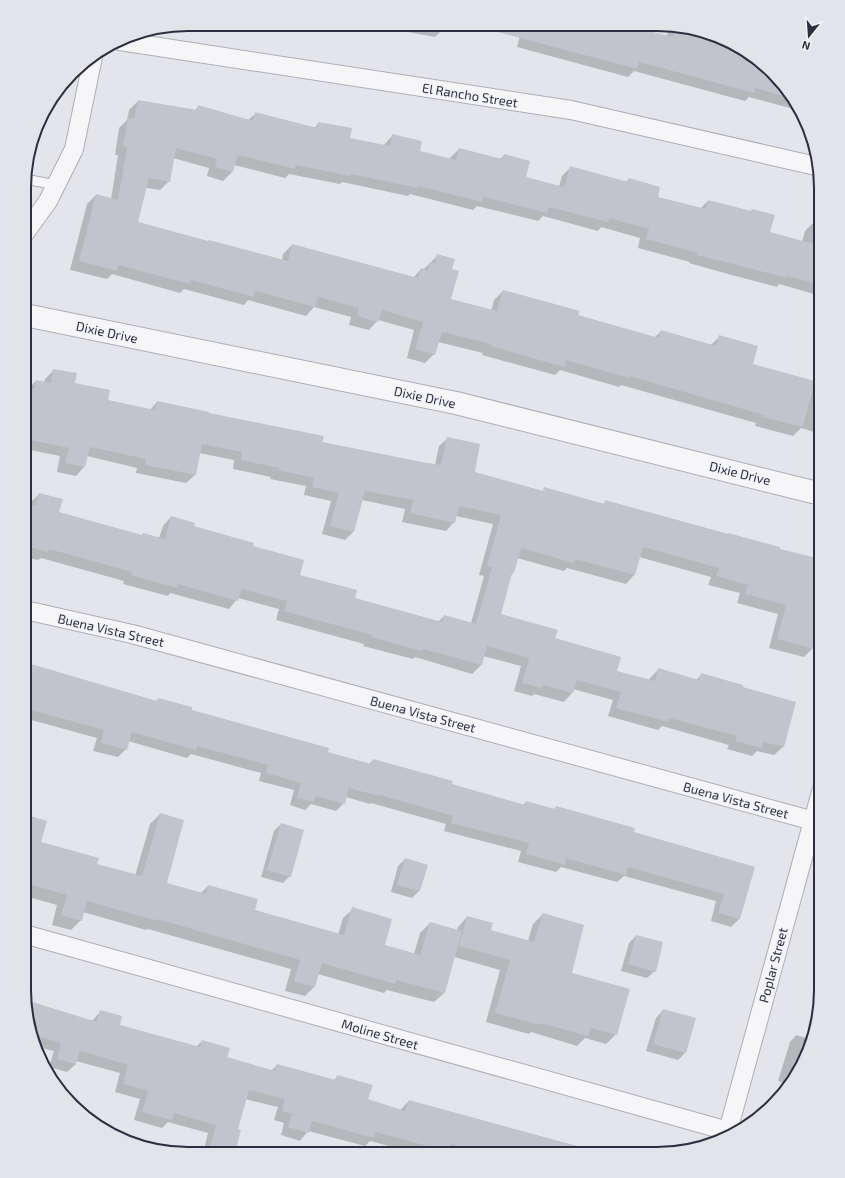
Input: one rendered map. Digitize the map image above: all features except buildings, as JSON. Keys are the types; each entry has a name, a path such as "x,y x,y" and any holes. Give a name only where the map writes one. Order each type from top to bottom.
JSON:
{"street":[{"name":"El Rancho Street","path":"129,42 571,110 813,165"},
{"path":"31,225 48,201 74,149 91,64"},
{"name":"Dixie Drive","path":"31,316 456,403 814,492"},
{"name":"Buena Vista Street","path":"31,611 132,634 814,821"},
{"name":"Poplar Street","path":"732,1128 814,833"},
{"name":"Moline Street","path":"31,936 724,1132"}],"lane":[{"path":"31,180 56,185"}]}
